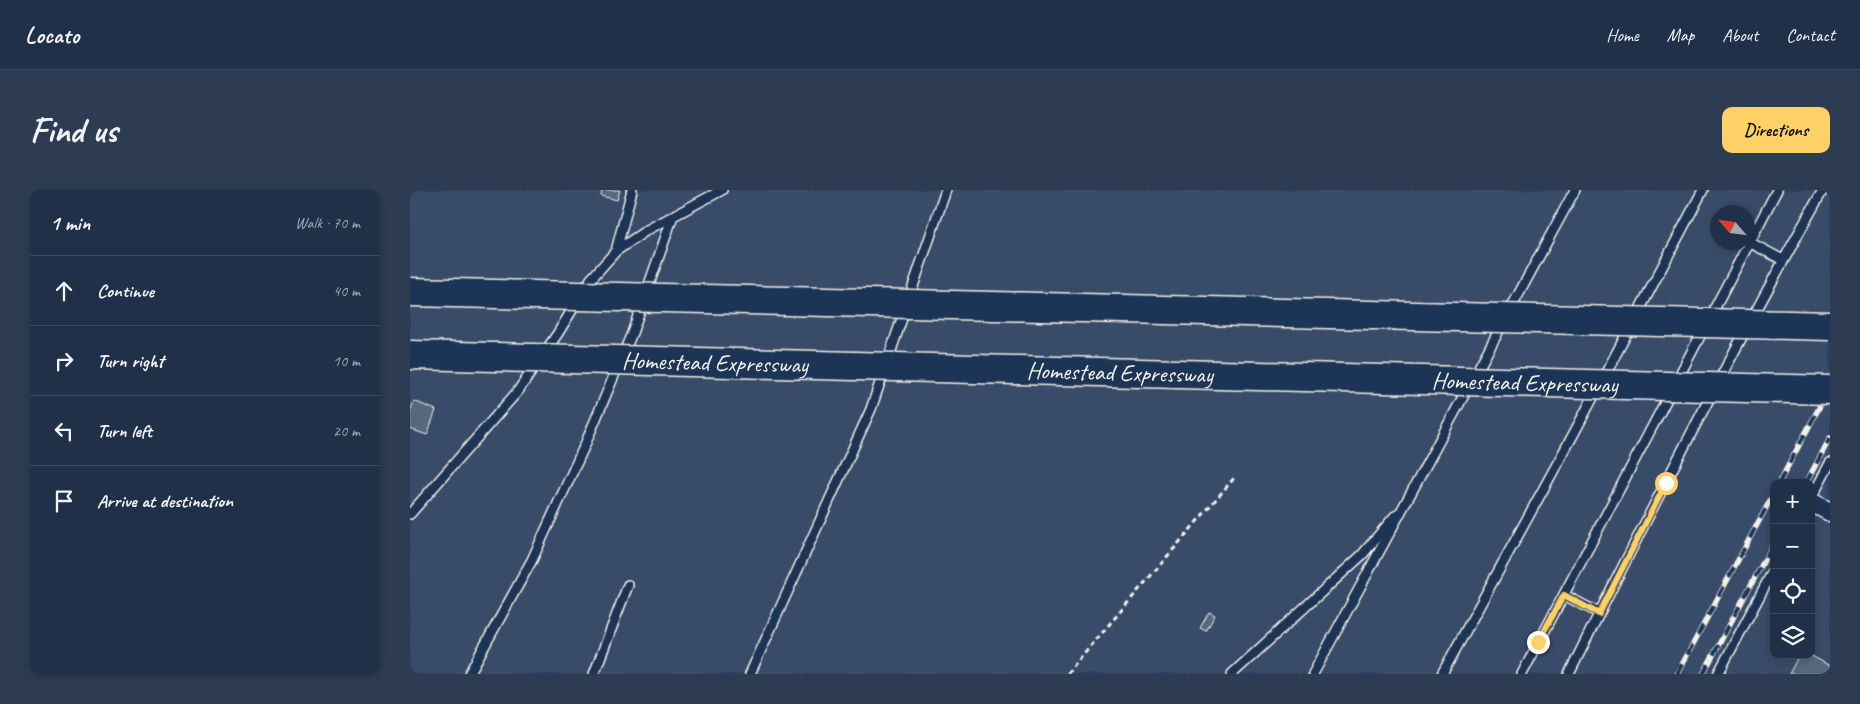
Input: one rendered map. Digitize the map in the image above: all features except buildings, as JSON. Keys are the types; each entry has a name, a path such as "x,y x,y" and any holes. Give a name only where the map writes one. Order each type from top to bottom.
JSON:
{"highway":[{"path":"410,292 1830,326"},
{"name":"Homestead Expressway","path":"410,355 1830,390"}],"street":[{"path":"1815,503 1830,512"}],"lane":[{"path":"616,251 632,190"},
{"path":"410,514 518,392 591,278 616,251 647,230 722,190"},
{"path":"750,674 871,408 946,190"},
{"path":"1313,674 1575,190"},
{"path":"1442,674 1573,435 1703,190"},
{"path":"1755,231 1777,190"},
{"path":"1569,674 1690,434 1783,260 1823,190"},
{"path":"469,674 532,560 584,447 632,333 674,216"},
{"path":"1755,245 1783,260"},
{"path":"1522,674 1745,250"},
{"path":"1815,492 1830,463"},
{"path":"1232,674 1362,555 1408,501"},
{"path":"1718,674 1770,576"},
{"path":"594,674 628,585"},
{"path":"1564,595 1599,614"}],"path":[{"path":"1067,674 1235,477"}],"shaded area":[{"path":"410,190 1830,190 1830,674 410,674"}],"railway":[{"path":"1781,479 1830,387"},
{"path":"1808,479 1830,438"},
{"path":"1677,674 1770,500"},
{"path":"1703,674 1770,549"}],"route":[{"path":"1538,642 1564,595 1599,614 1666,483"}]}
